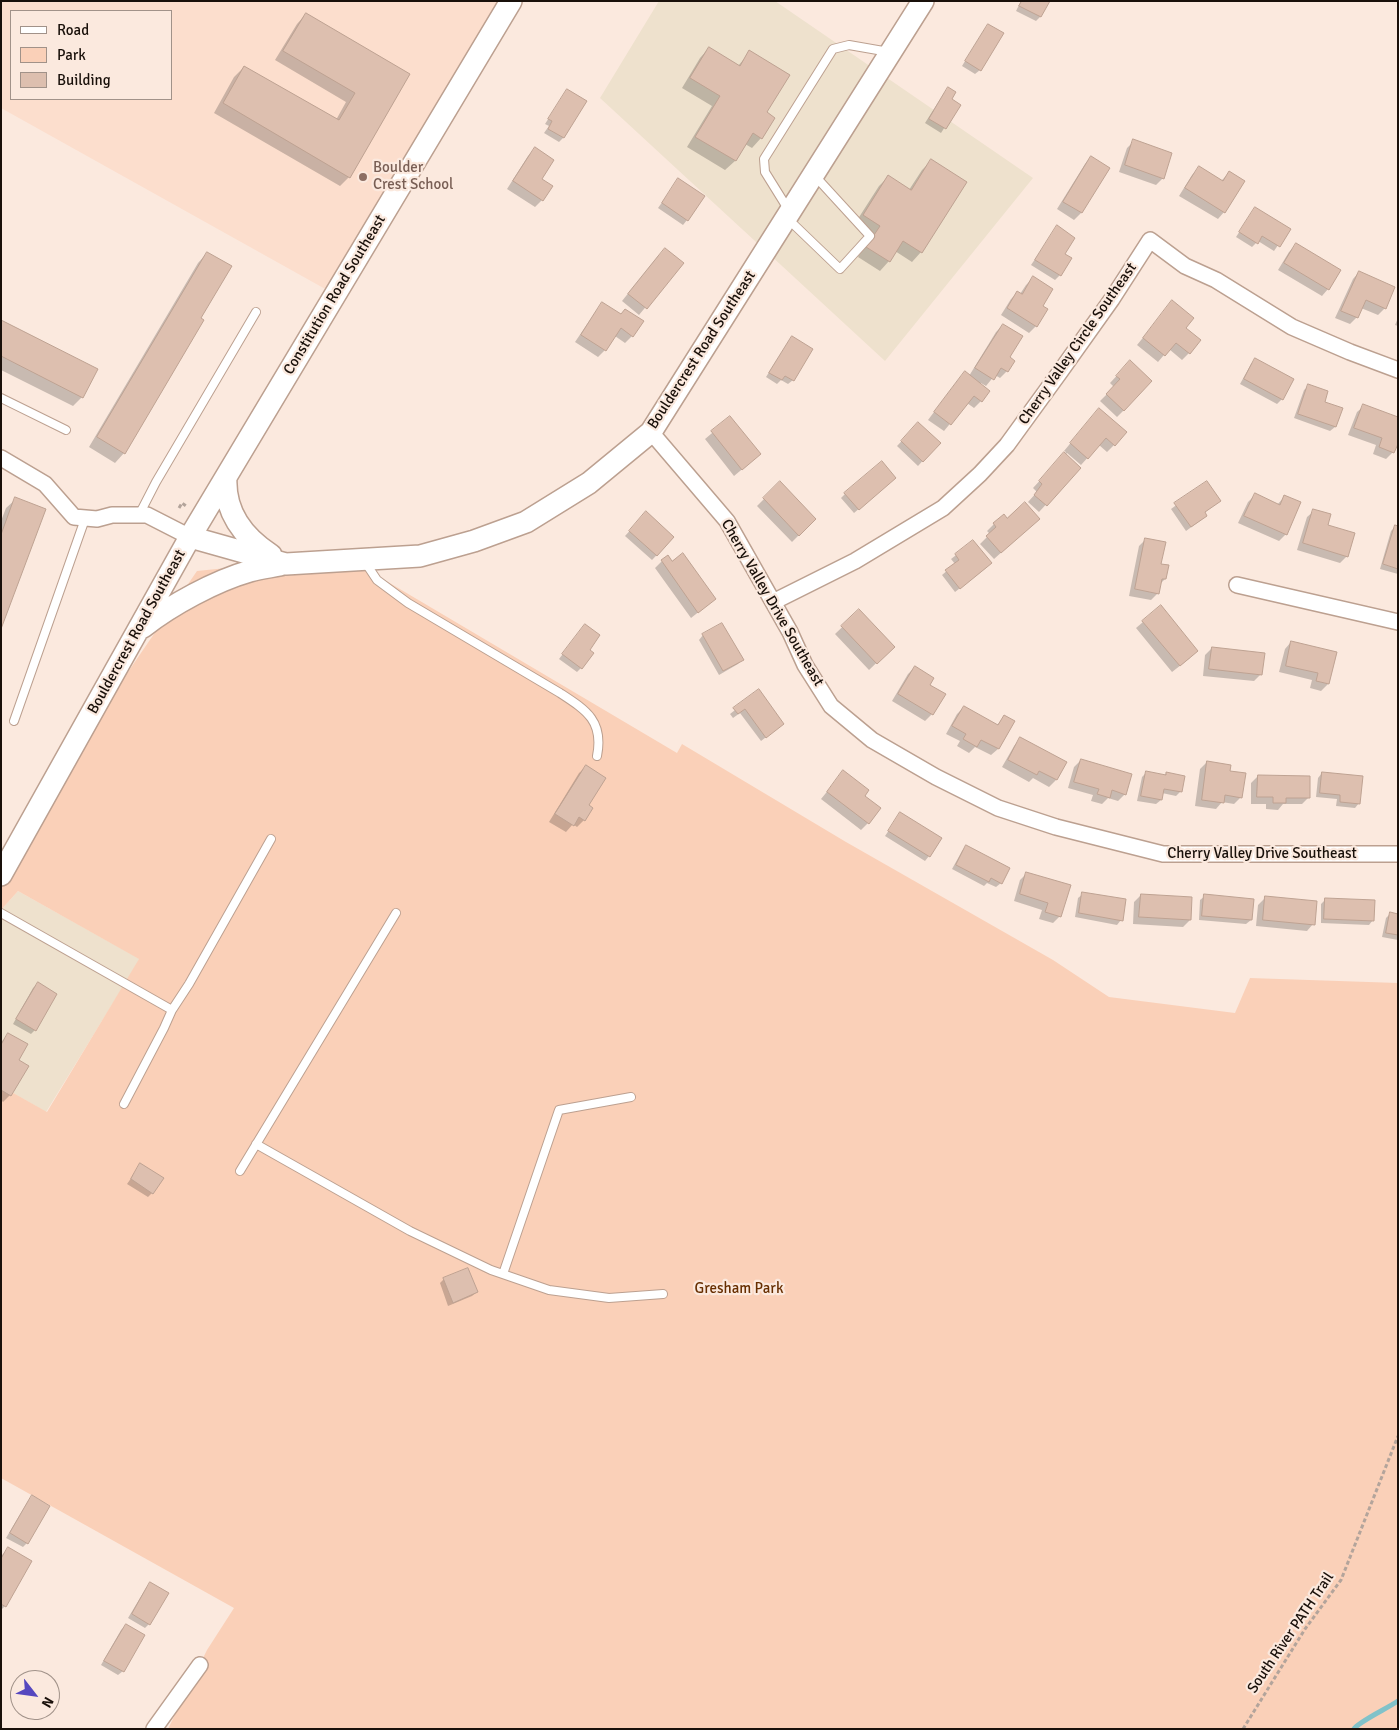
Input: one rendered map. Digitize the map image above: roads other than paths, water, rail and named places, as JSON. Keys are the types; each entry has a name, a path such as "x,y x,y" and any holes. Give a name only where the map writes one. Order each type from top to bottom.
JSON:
{"street":[{"name":"Constitution Road Southeast","path":"190,536 511,1"},
{"name":"Bouldercrest Road Southeast","path":"1,875 190,536 286,564 420,556 474,541 526,522 589,483 651,432 923,1"},
{"name":"Cherry Valley Circle Southeast","path":"773,602 856,561 943,508 980,474 1007,445 1112,299 1150,240 1186,266 1216,280 1292,327 1398,370"},
{"name":"Cherry Valley Drive Southeast","path":"651,432 727,521 790,632 805,665 832,706 872,740 936,777 998,808 1056,827 1163,854 1398,854"},
{"path":"1,458 45,484 74,517 97,519 112,516 146,516 190,536"},
{"path":"226,477 225,491 231,512 243,532 256,546 286,564"},
{"path":"137,631 160,613 182,600 226,580 250,571 286,564"},
{"path":"1237,585 1398,622"},
{"path":"154,1729 200,1665"}],"lane":[{"path":"814,174 870,236 840,269 788,215 765,172 764,159 833,49 849,45 891,52"},
{"path":"146,516 156,482 256,312"},
{"path":"1,398 66,430"},
{"path":"14,721 85,519"},
{"path":"364,560 377,580 408,603 560,692 581,707 592,717 598,731 600,742 597,756"},
{"path":"124,1104 172,1010 189,984 271,839"},
{"path":"1,913 172,1010"},
{"path":"240,1171 396,913"},
{"path":"503,1274 559,1110 631,1098"},
{"path":"256,1144 410,1231 491,1270 549,1290 609,1298 663,1294"}],"waterway":[{"path":"1354,1729 1398,1701"}],"place":[{"name":"Boulder Crest School","path":"363,177"}],"park label":[{"name":"Gresham Park","path":"739,1289"}]}
